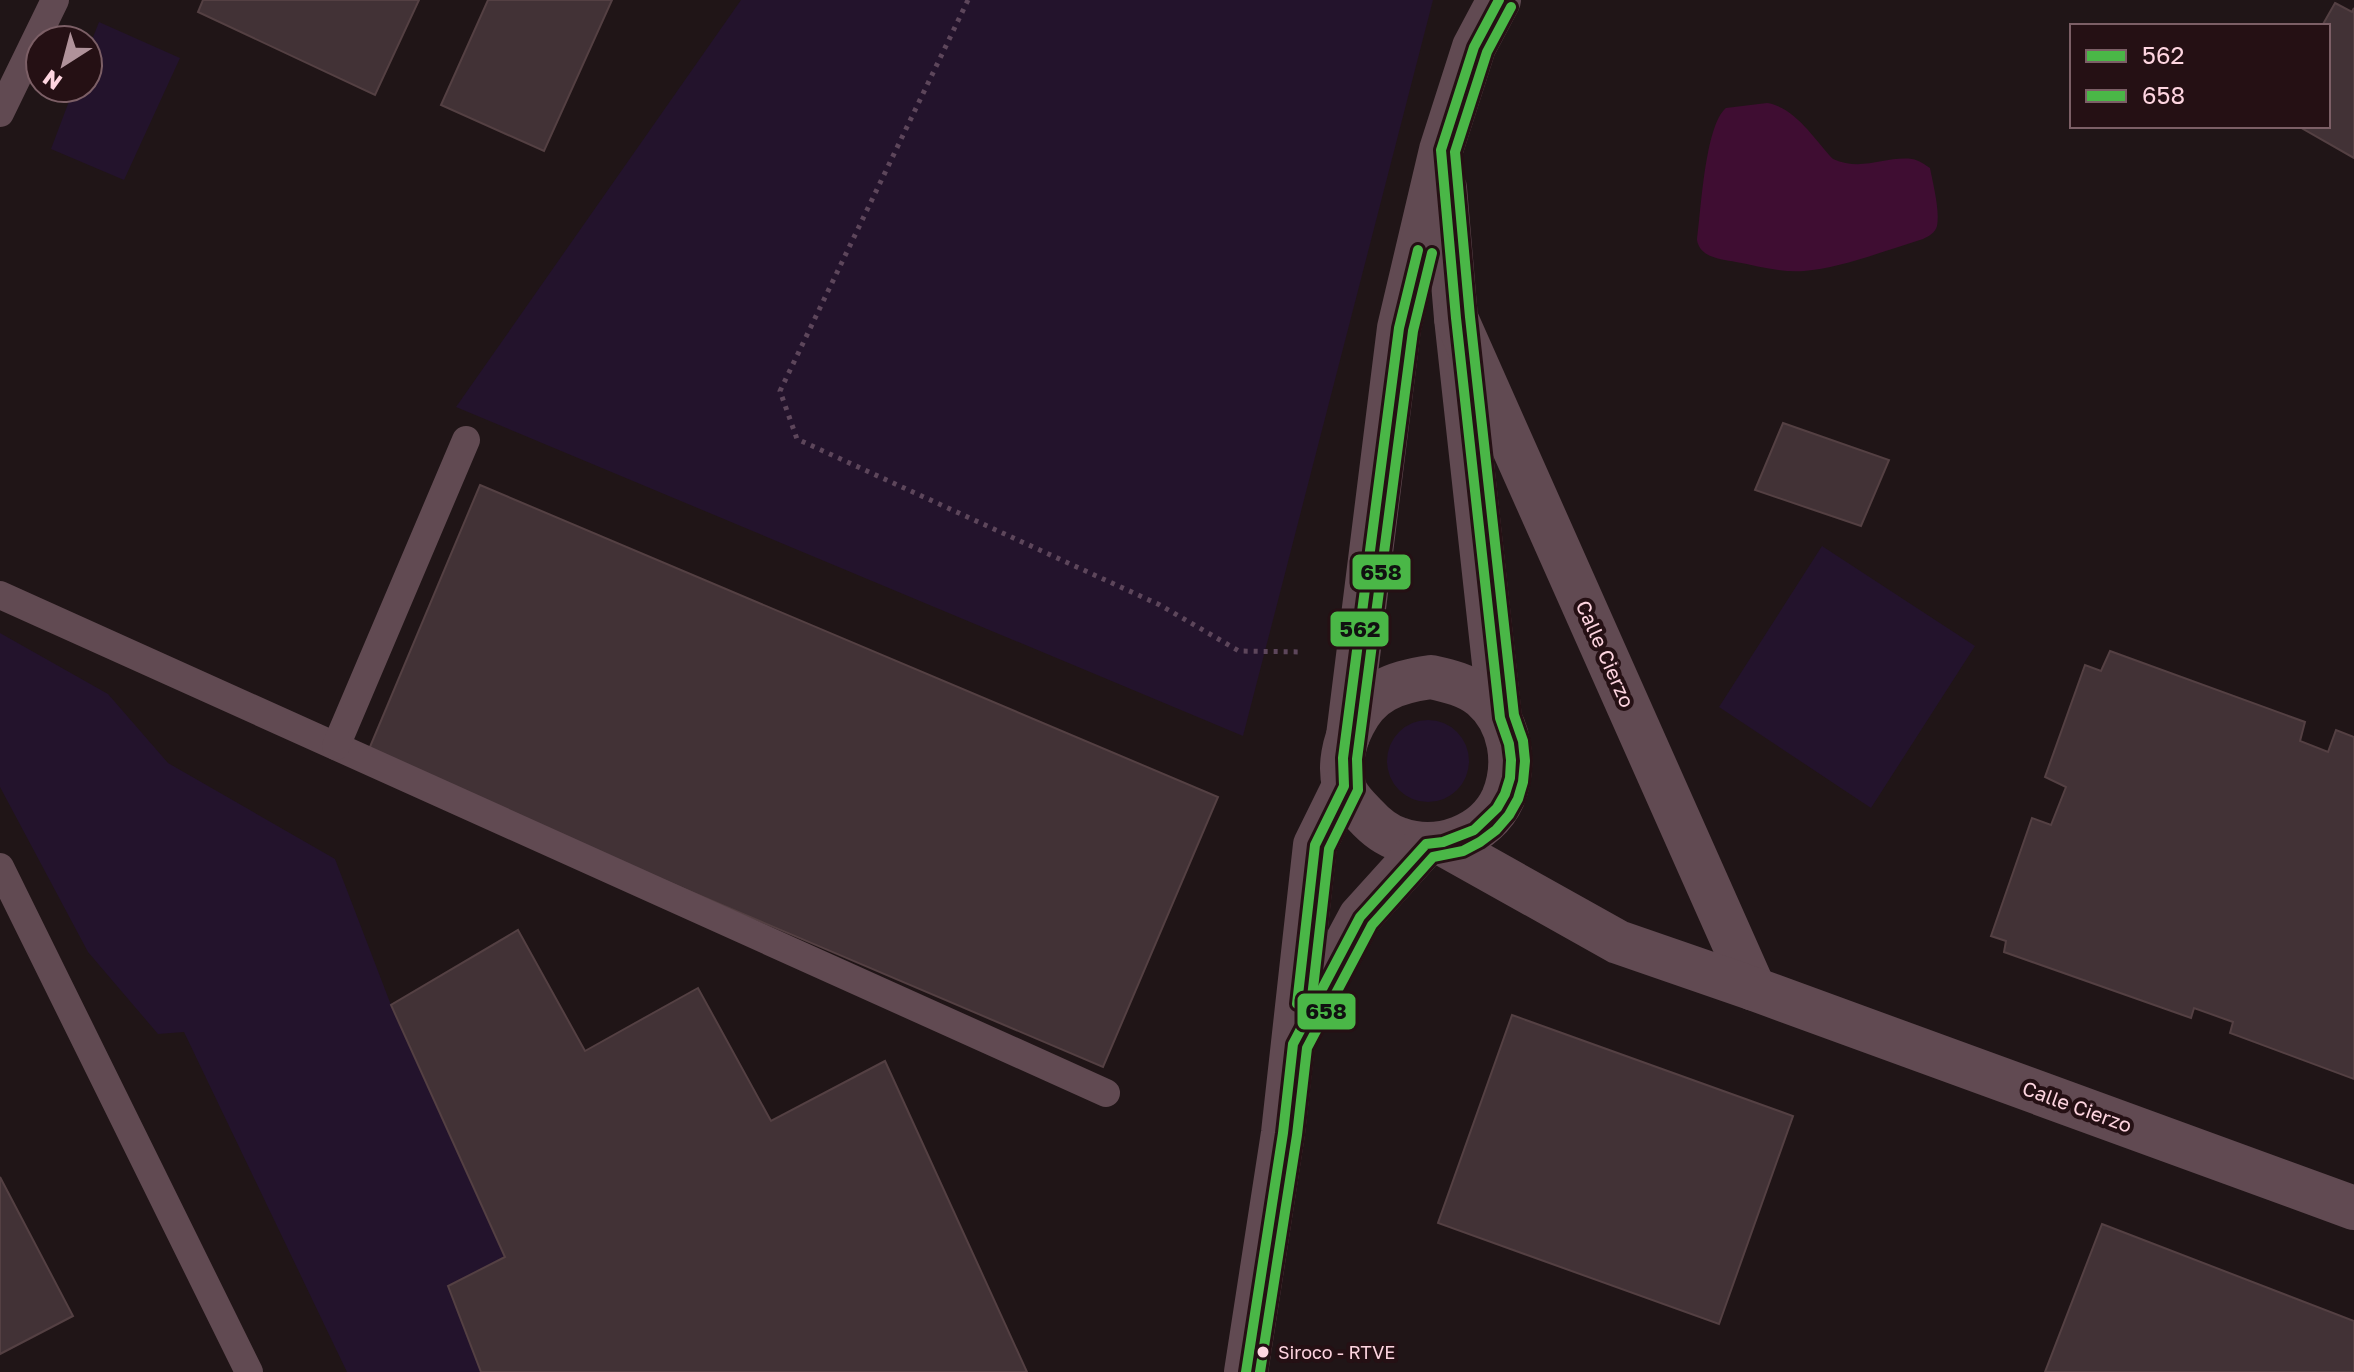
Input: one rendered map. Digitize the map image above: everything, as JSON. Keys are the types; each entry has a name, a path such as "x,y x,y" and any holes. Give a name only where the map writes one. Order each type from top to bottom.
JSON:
{"street":[{"path":"1246,1372 1283,1133 1315,845 1344,786 1343,758 1399,328 1441,150 1474,47 1499,0"},
{"path":"1344,786 1356,806 1375,826 1399,840 1435,844 1465,836 1483,823 1499,805 1508,785 1511,762 1508,739 1500,718 1456,318 1441,150"},
{"name":"Calle Cierzo","path":"1456,318 1754,989"},
{"path":"1348,736 1359,711 1379,693 1404,680 1431,677 1458,683 1482,697 1500,718"},
{"path":"1293,1044 1360,917 1435,844"},
{"name":"Calle Cierzo","path":"1435,844 1618,942 2354,1208"}],"lane":[{"path":"0,113 55,0"},
{"path":"336,746 466,440"},
{"path":"0,595 1106,1093"},
{"path":"0,867 249,1372"}],"path":[{"path":"968,0 780,391 797,439 1160,605 1239,651 1358,654"}],"shaded area":[{"path":"741,0 1433,0 1243,736 456,407"},
{"path":"104,24 180,58 124,180 51,149 68,104 104,104"},
{"path":"1767,103 1795,117 1833,159 1864,164 1912,159 1930,168 1938,212 1935,231 1923,239 1864,258 1804,271 1770,269 1718,258 1702,251 1697,240 1702,190 1713,132 1719,117 1726,108"},
{"path":"1822,546 1975,646 1871,808 1719,707"},
{"path":"0,633 108,694 168,763 335,859 391,1005 505,1257 448,1286 481,1372 347,1372 184,1032 158,1034 88,952 0,787"},
{"path":"1420,720 1436,720 1451,727 1462,738 1469,761 1466,777 1457,790 1436,802 1420,802 1405,795 1394,784 1387,769 1387,753 1394,738 1405,727"}],"building":[{"path":"203,0 419,0 375,95 198,12"},
{"path":"488,0 612,0 544,151 441,105"},
{"path":"2335,3 2352,12 2354,8 2354,158 2302,128 2330,128 2330,24 2323,24"},
{"path":"1783,423 1889,460 1861,526 1755,490"},
{"path":"480,485 1218,797 1103,1067 367,754"},
{"path":"2110,651 2305,722 2300,741 2328,752 2336,730 2354,737 2354,1079 2230,1033 2233,1022 2194,1008 2191,1018 2004,952 2006,941 1991,936 2032,818 2051,825 2066,787 2045,777 2085,665 2101,671"},
{"path":"518,930 585,1051 698,988 771,1121 885,1061 1027,1372 481,1372 448,1286 505,1257 391,1005"},
{"path":"1512,1015 1793,1116 1719,1324 1438,1223"},
{"path":"0,1177 73,1316 0,1354"},
{"path":"2102,1224 2354,1321 2354,1372 2045,1372"}],"transit line":[{"name":"562","path":"1246,1372 1283,1133 1293,1044 1360,917 1426,844 1443,842 1474,830 1497,808 1510,778 1511,760 1500,718 1456,318 1441,150 1474,47 1499,0"},
{"name":"658","path":"1260,1372 1297,1135 1307,1048 1372,925 1433,857 1463,851 1496,830 1509,815 1523,782 1523,741 1514,715 1455,152 1487,52 1511,7"},
{"name":"562","path":"1297,1004 1315,845 1344,786 1343,758 1399,328 1418,250"},
{"name":"658","path":"1311,1006 1329,849 1358,790 1357,759 1413,331 1432,253"}],"place":[{"name":"Siroco - RTVE","path":"1263,1352"}]}
